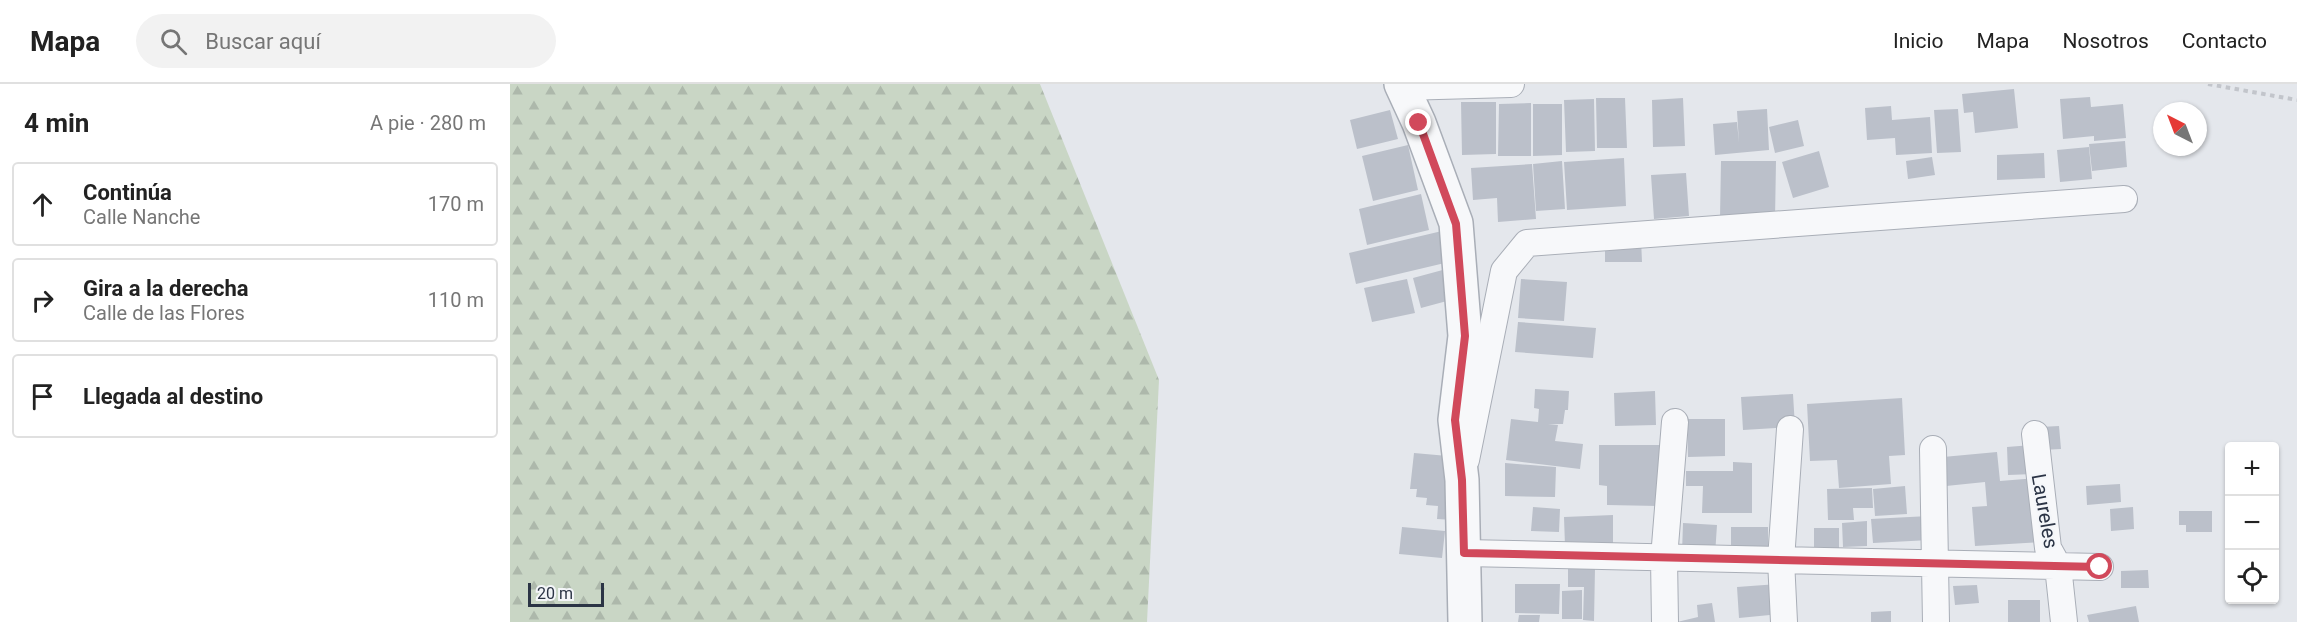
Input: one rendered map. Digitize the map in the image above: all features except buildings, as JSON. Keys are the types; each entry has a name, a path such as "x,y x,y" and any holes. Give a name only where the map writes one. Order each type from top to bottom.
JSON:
{"street":[{"path":"1465,622 1462,480 1455,420 1465,336 1456,224 1402,85 1511,84"},
{"path":"1462,480 1504,272 1527,243 2124,199"},
{"path":"1665,622 1664,558 1675,422"},
{"path":"1784,622 1781,560 1790,429"},
{"name":"Laureles","path":"2035,434 2048,548 2058,566 2064,622"},
{"path":"1933,449 1937,562 1936,622"},
{"path":"1464,553 2100,567"}],"path":[{"path":"2208,84 2297,100"}],"green space":[{"path":"510,84 1040,84 1159,380 1147,622 510,622"}],"route":[{"path":"1419,123 1456,224 1465,336 1455,420 1462,480 1464,553 2100,567"}]}
